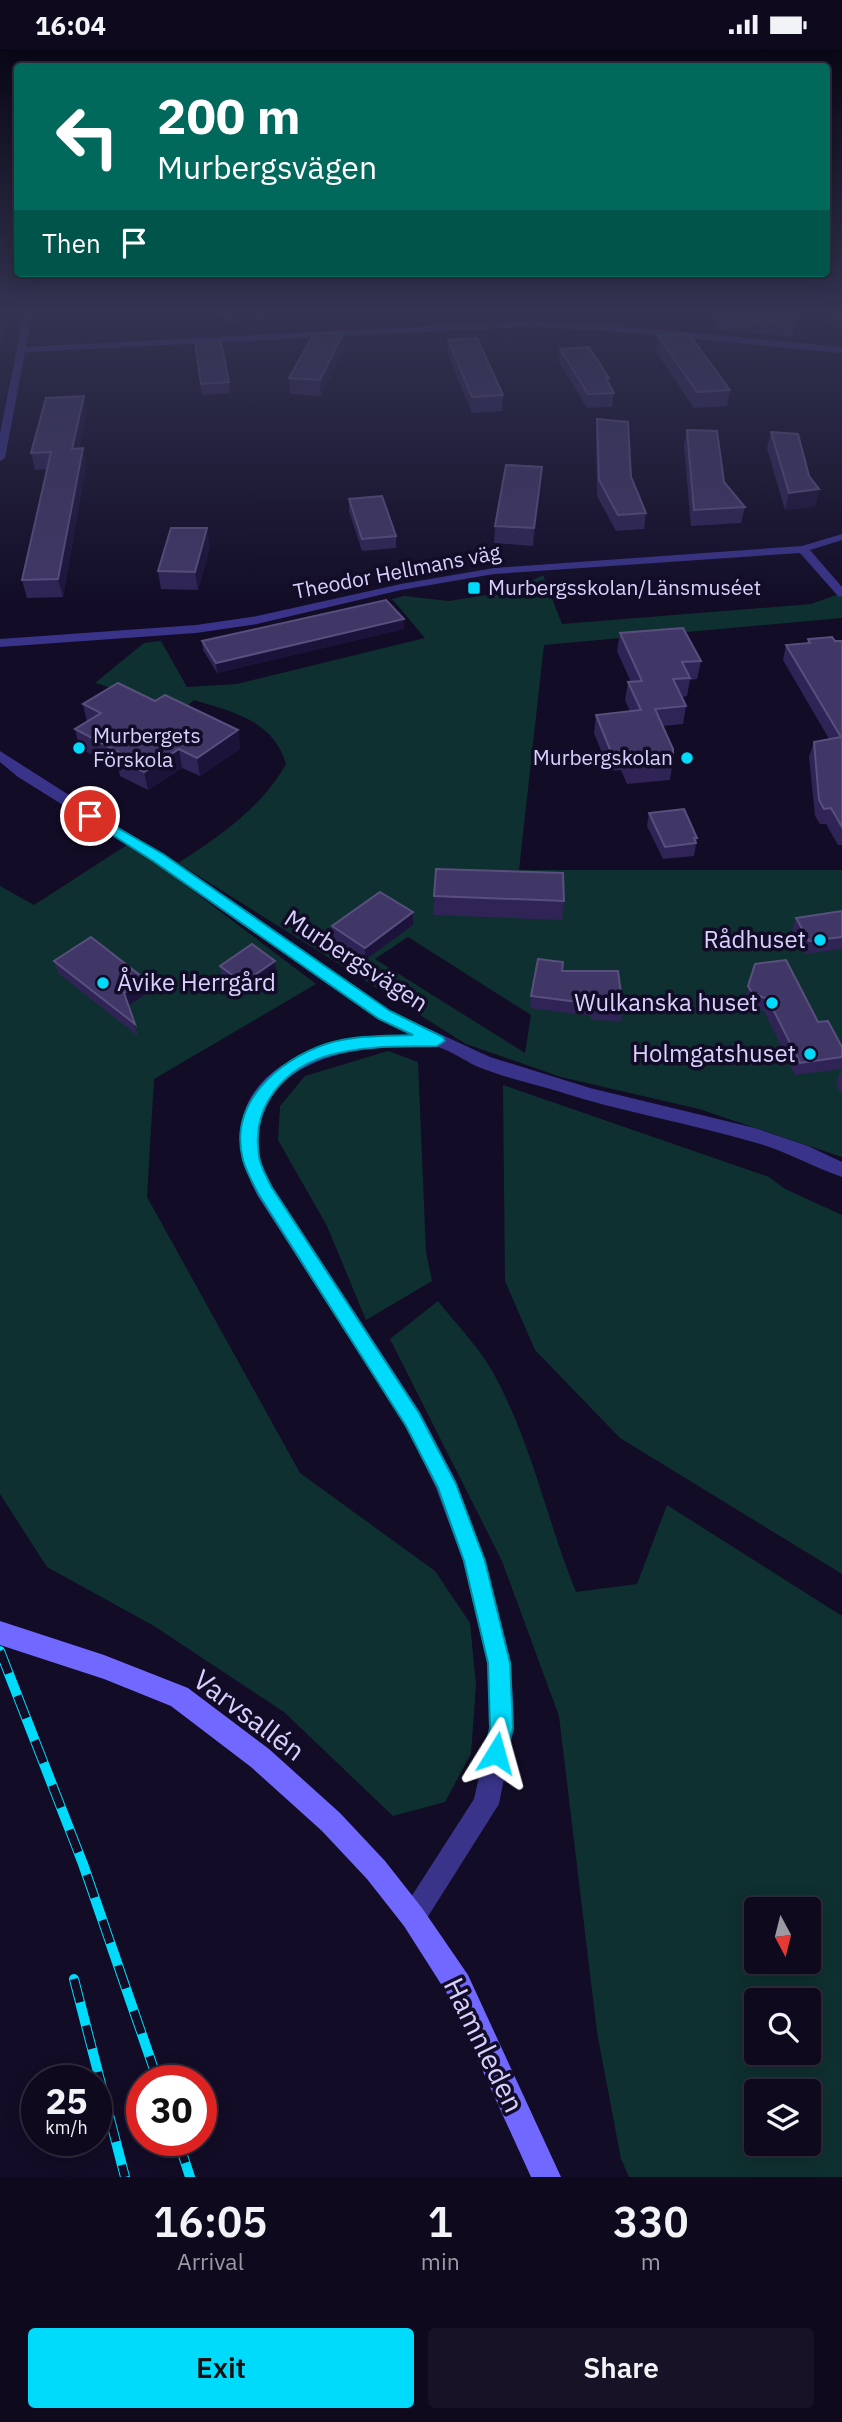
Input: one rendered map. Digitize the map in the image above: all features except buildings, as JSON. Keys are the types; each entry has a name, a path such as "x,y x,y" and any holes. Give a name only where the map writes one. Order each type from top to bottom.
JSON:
{"street":[{"path":"0,457 9,408"},
{"name":"Theodor Hellmans väg","path":"0,643 208,628 257,620 438,580 494,571 803,549 842,537"},
{"path":"803,549 842,594"},
{"name":"Murbergsvägen","path":"0,755 23,774 158,857 384,1015 484,1062 517,1074 590,1095 755,1135 802,1151 842,1170"},
{"path":"413,1917 486,1804 502,1728 499,1663 474,1561 446,1484 412,1419 264,1190 251,1159 250,1131 256,1105 272,1082 296,1064 330,1049 375,1041 437,1041"},
{"name":"Varvsallén","path":"0,1633 104,1667 179,1697 260,1758 331,1822 413,1917"},
{"name":"Hamnleden","path":"413,1917 458,1985 545,2177"}],"green space":[{"path":"543,575 562,624 811,604 839,594 842,598 842,618 544,645 519,870 842,870 842,1157 699,1109 561,1077 466,1044 178,863 224,832 265,794 286,764 280,749 272,737 250,720 223,709 194,700 183,709 95,683 144,643 161,641 187,687 237,684 425,638 392,599 404,596 449,601 512,591","holes":["408,937 531,1015 525,1053 375,959"]},
{"path":"130,843 316,984 154,1079 147,1197 300,1473 435,1571 470,1623 476,1685 471,1754 445,1802 393,1816 284,1712 154,1626 47,1567 0,1494 0,886 34,905"},
{"path":"388,1051 418,1062 426,1252 432,1281 366,1320 327,1226 278,1140 280,1106 305,1076"},
{"path":"503,1085 769,1177 785,1189 842,1215 842,1574 620,1438 535,1350 505,1281"},
{"path":"438,1301 479,1351 505,1396 528,1451 576,1592 637,1584 667,1505 842,1616 842,2177 629,2177 621,2159 597,2032 559,1716 502,1561 390,1339"}],"railway":[{"path":"0,1651 83,1864 152,2065"},
{"path":"74,1979 125,2177"},
{"path":"183,2156 190,2177"}],"place":[{"name":"Murbergsskolan/Länsmuséet","path":"474,588"},
{"name":"Murbergets Förskola","path":"79,748"},
{"name":"Murbergskolan","path":"687,758"},
{"name":"Rådhuset","path":"820,940"},
{"name":"Åvike Herrgård","path":"103,983"},
{"name":"Wulkanska huset","path":"772,1003"},
{"name":"Holmgatshuset","path":"810,1054"}],"route":[{"path":"90,816 158,857 384,1015 437,1041 375,1041 330,1049 296,1064 272,1082 256,1105 250,1131 251,1159 264,1190 412,1419 446,1484 474,1561 499,1663 502,1728 496,1753"}]}
